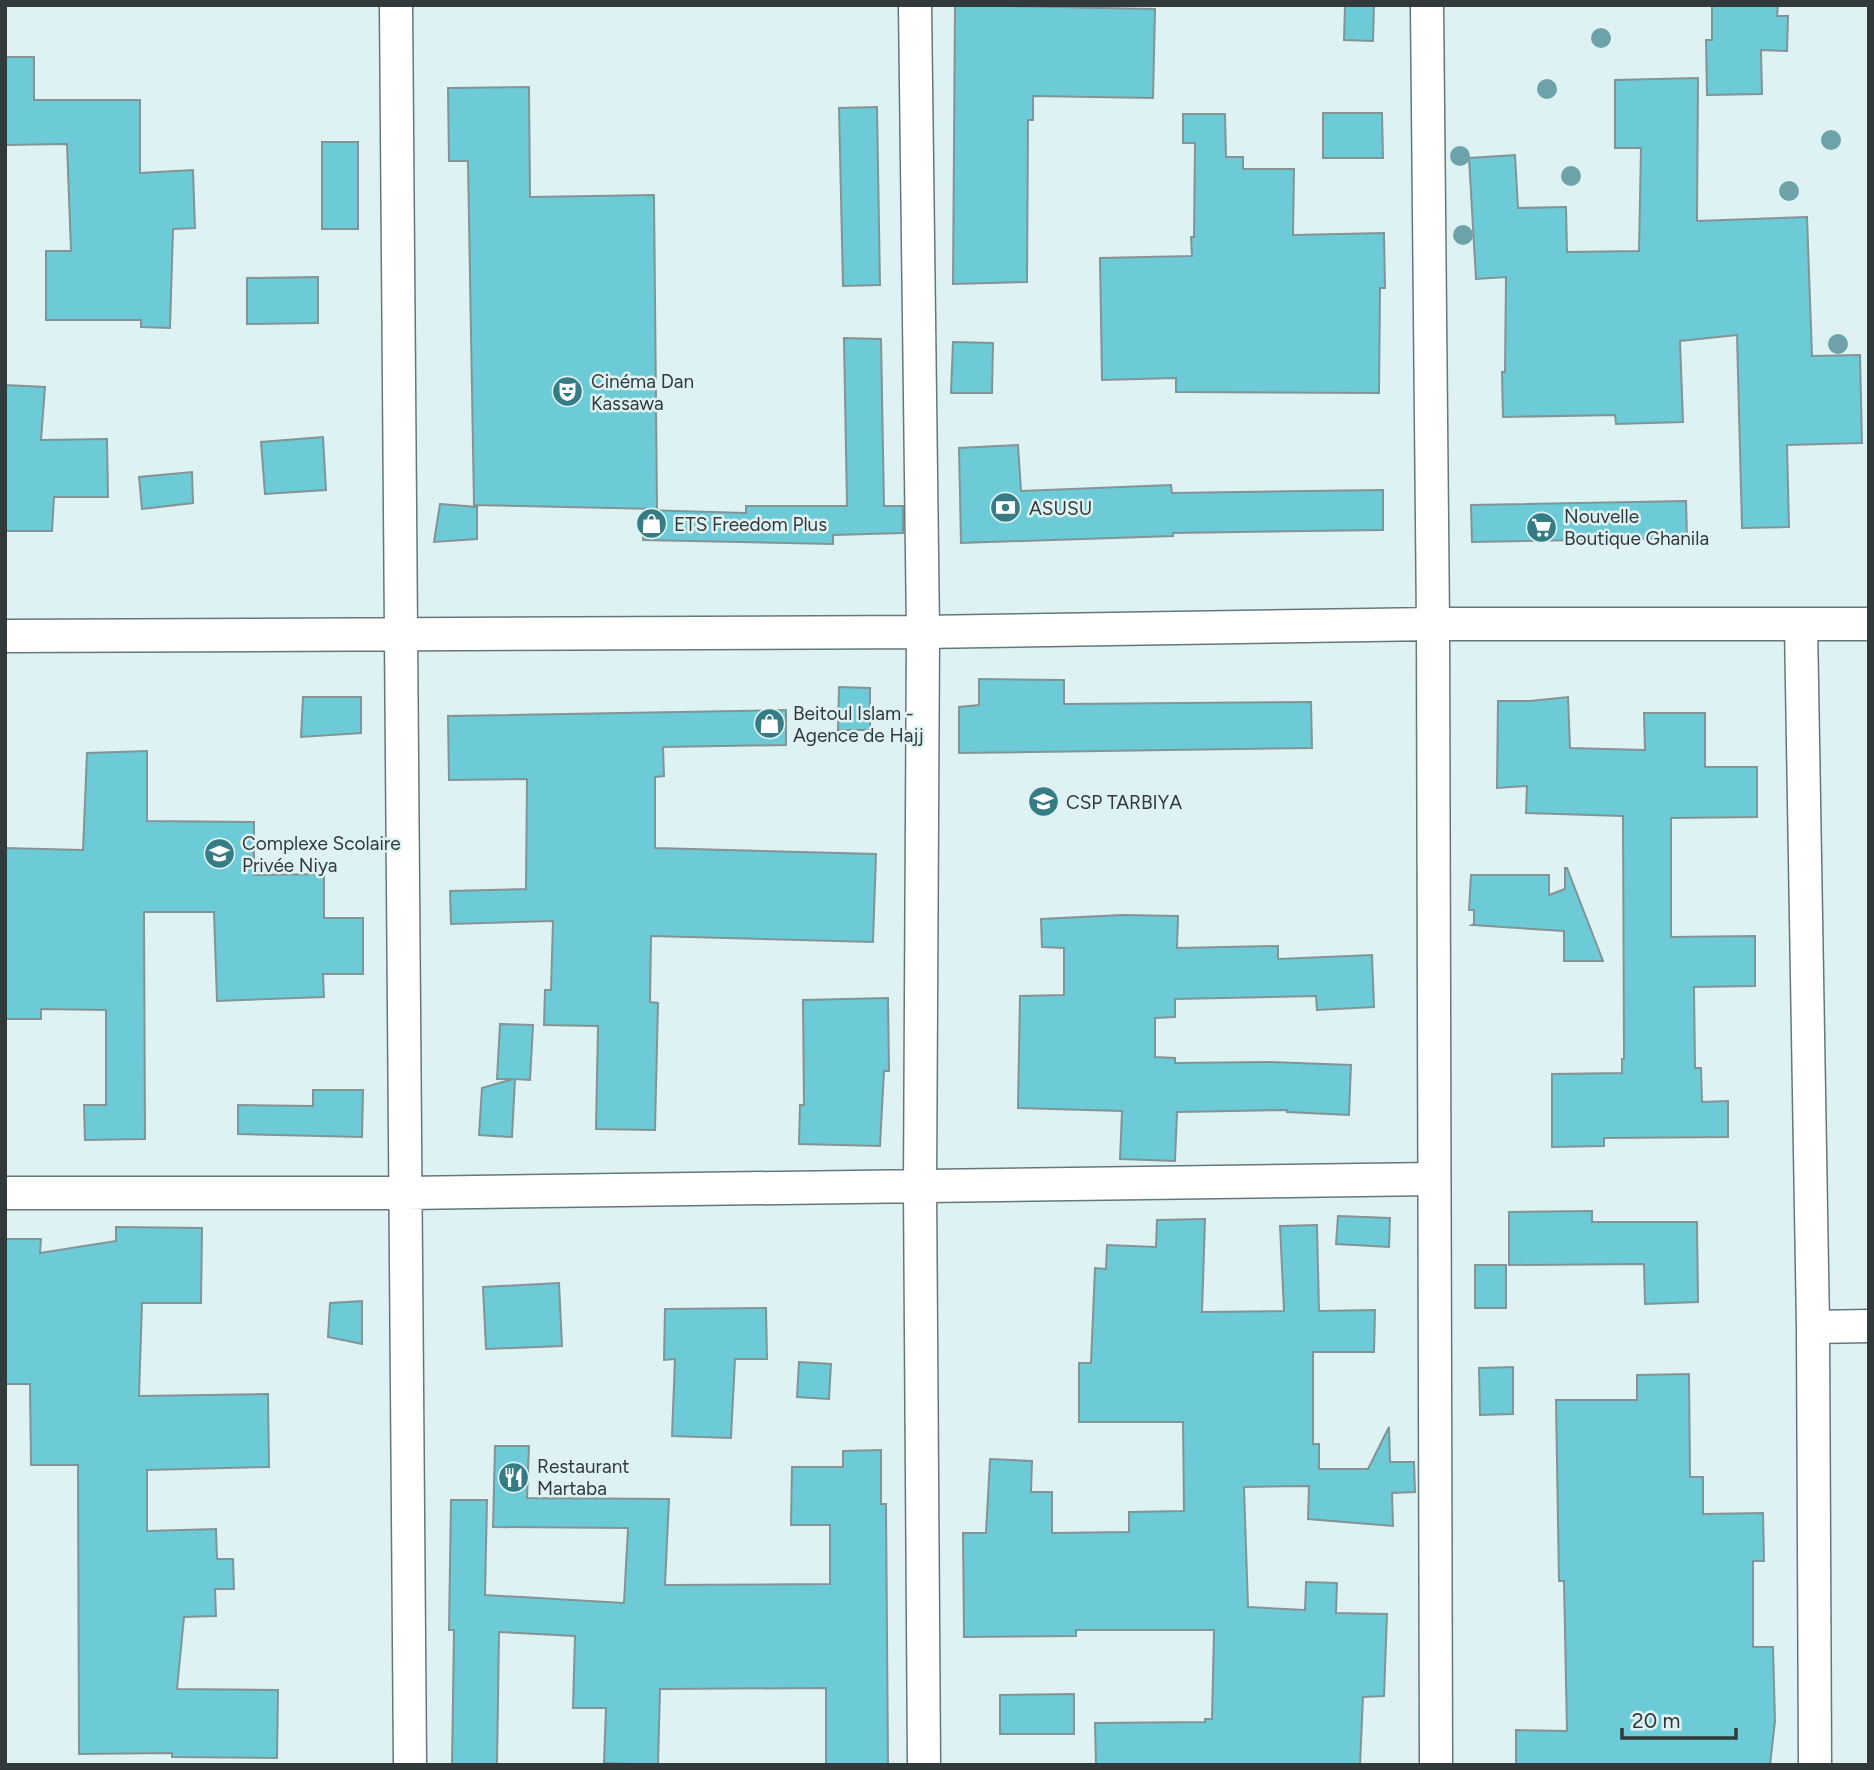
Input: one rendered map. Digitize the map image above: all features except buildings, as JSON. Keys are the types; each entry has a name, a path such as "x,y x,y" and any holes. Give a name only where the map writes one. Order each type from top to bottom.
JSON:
{"street":[{"path":"396,5 410,1765"},
{"path":"915,5 923,632 920,1187 924,1765"},
{"path":"1427,5 1433,624 1436,1765"},
{"path":"5,636 923,632 1433,624 1869,624"},
{"path":"1801,625 1813,1327 1815,1765"},
{"path":"5,1193 406,1193 1433,1179"},
{"path":"1813,1327 1869,1326"}],"place":[{"name":"Cinéma Dan Kassawa","path":"568,392"},
{"name":"ASUSU","path":"1006,508"},
{"name":"ETS Freedom Plus","path":"651,524"},
{"name":"Nouvelle Boutique Ghanila","path":"1541,527"},
{"name":"Beitoul Islam - Agence de Hajj","path":"770,724"},
{"name":"CSP TARBIYA","path":"1043,802"},
{"name":"Complexe Scolaire Privée Niya","path":"219,854"},
{"name":"Restaurant Martaba","path":"514,1477"}]}
